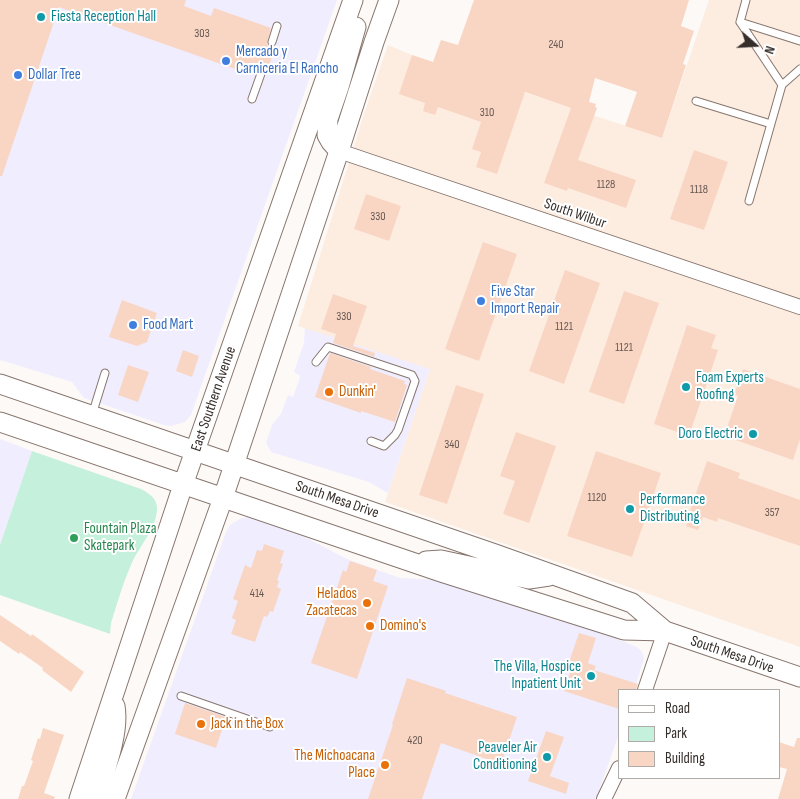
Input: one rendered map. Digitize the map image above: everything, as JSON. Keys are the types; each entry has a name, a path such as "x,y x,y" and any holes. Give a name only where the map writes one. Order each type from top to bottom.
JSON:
{"main road":[{"path":"340,151 327,135 328,120 356,24 353,0"},
{"name":"East Southern Avenue","path":"79,799 183,485 353,0"},
{"path":"116,799 224,498 389,0"},
{"name":"South Mesa Drive","path":"0,384 632,602 664,631"},
{"name":"South Mesa Drive","path":"0,422 410,562 624,630 664,631 800,678"},
{"path":"410,562 441,560 529,579 555,575"},
{"path":"96,799 112,747 117,716 113,696"}],"street":[{"name":"South Wilbur","path":"340,151 800,307"},
{"path":"645,689 664,631"},
{"path":"604,799 618,770"}],"lane":[{"path":"746,0 740,22 782,85"},
{"path":"740,22 800,40"},
{"path":"272,42 277,26"},
{"path":"252,99 263,68"},
{"path":"749,201 782,85 800,69"},
{"path":"696,101 771,124"},
{"path":"316,362 328,347 410,374 414,378 414,384 396,435 384,446 371,441"},
{"path":"92,416 106,373"},
{"path":"181,696 270,727"}],"shaded area":[{"path":"0,0 337,0 191,415 185,422 171,426 164,425 84,398 72,382 0,360"},
{"path":"709,0 800,0 800,647 385,502 430,369 298,326 364,114 388,45 412,55 662,138"},
{"path":"305,327 430,369 388,493 369,482 271,452 266,443 272,425 281,414 288,395 293,397 300,378 294,372 304,343"},
{"path":"0,439 32,451 0,545"},
{"path":"248,517 299,534 347,559 400,578 441,580 582,625 637,647 642,652 644,659 634,689 618,689 618,737 596,799 131,799 226,532 230,525"}],"green space":[{"name":"Fountain Plaza Skatepark","path":"32,451 141,489 156,502 157,509 154,524 128,572 111,623 110,634 0,595 0,545"}],"building":[{"path":"0,0 186,0 184,6 211,16 214,8 271,28 267,44 271,47 276,46 268,68 267,64 259,64 257,68 255,67 252,75 59,7 2,176 0,176"},
{"path":"474,0 689,0 681,26 694,31 683,64 686,65 662,138 625,126 637,92 595,78 589,102 596,104 595,107 597,108 578,160 636,180 626,208 568,188 567,191 544,183 571,108 525,92 497,174 476,167 481,152 472,149 481,122 438,107 435,115 423,111 425,103 399,94 412,55 433,62 441,40 458,45"},
{"path":"694,150 728,162 704,230 670,219"},
{"path":"366,194 401,206 389,241 354,229"},
{"name":"Five Star Import Repair","path":"483,242 517,254 479,361 445,349"},
{"path":"565,270 600,283 564,384 529,371"},
{"path":"624,291 659,303 624,404 589,392"},
{"path":"333,294 367,306 353,346 375,353 374,357 333,343 336,334 321,329"},
{"name":"Food Mart","path":"122,300 157,313 147,342 137,346 109,337"},
{"name":"Foam Experts Roofing","path":"687,325 716,335 711,348 718,350 689,436 654,424"},
{"path":"183,350 199,356 192,377 176,371"},
{"path":"330,353 405,381 404,384 407,385 395,422 361,411 361,413 315,397"},
{"path":"128,365 149,372 138,402 118,395"},
{"path":"743,369 800,389 800,439 793,460 724,436 738,396 734,395"},
{"path":"456,385 484,394 447,504 419,495"},
{"path":"516,432 556,446 529,523 503,514 515,481 500,476"},
{"path":"596,451 661,473 632,557 567,536"},
{"path":"707,461 740,473 738,478 800,500 800,546 718,518 717,522 703,517 698,530 686,526"},
{"path":"264,544 284,551 280,563 283,564 277,580 279,581 277,587 281,589 273,612 270,611 267,617 264,616 255,642 231,634 236,620 232,618 238,601 233,599 245,565 251,568 257,550 262,551"},
{"path":"350,561 377,570 373,581 388,586 357,679 311,663 343,570 346,572"},
{"path":"0,615 31,636 32,634 84,672 71,692 42,670 43,668 0,641"},
{"name":"The Villa, Hospice Inpatient Unit","path":"579,633 596,638 588,663 596,666 594,670 638,684 636,689 618,689 618,709 564,691 571,670 567,668"},
{"path":"407,678 517,717 501,764 441,743 422,799 368,799"},
{"name":"Jack in the Box","path":"185,703 226,717 216,748 175,734"},
{"path":"43,728 64,735 44,793 55,797 54,799 18,799 33,761 31,760"},
{"name":"Peaveler Air Conditioning","path":"546,731 564,737 550,776 569,783 566,794 528,781"},
{"path":"797,738 800,738 800,799 778,799 787,769 780,767 780,742 794,747"}],"place":[{"name":"Fiesta Reception Hall","path":"41,17"},
{"name":"Mercado y Carniceria El Rancho","path":"226,61"},
{"name":"Dollar Tree","path":"18,75"},
{"name":"Five Star Import Repair","path":"481,301"},
{"name":"Food Mart","path":"133,325"},
{"name":"Foam Experts Roofing","path":"686,387"},
{"name":"Dunkin'","path":"329,392"},
{"name":"Doro Electric","path":"753,434"},
{"name":"Performance Distributing","path":"630,509"},
{"name":"Fountain Plaza Skatepark","path":"74,538"},
{"name":"Helados Zacatecas","path":"367,603"},
{"name":"Domino's","path":"370,626"},
{"name":"The Villa, Hospice Inpatient Unit","path":"591,676"},
{"name":"Jack in the Box","path":"201,724"},
{"name":"Peaveler Air Conditioning","path":"547,757"},
{"name":"The Michoacana Place","path":"385,765"}]}
